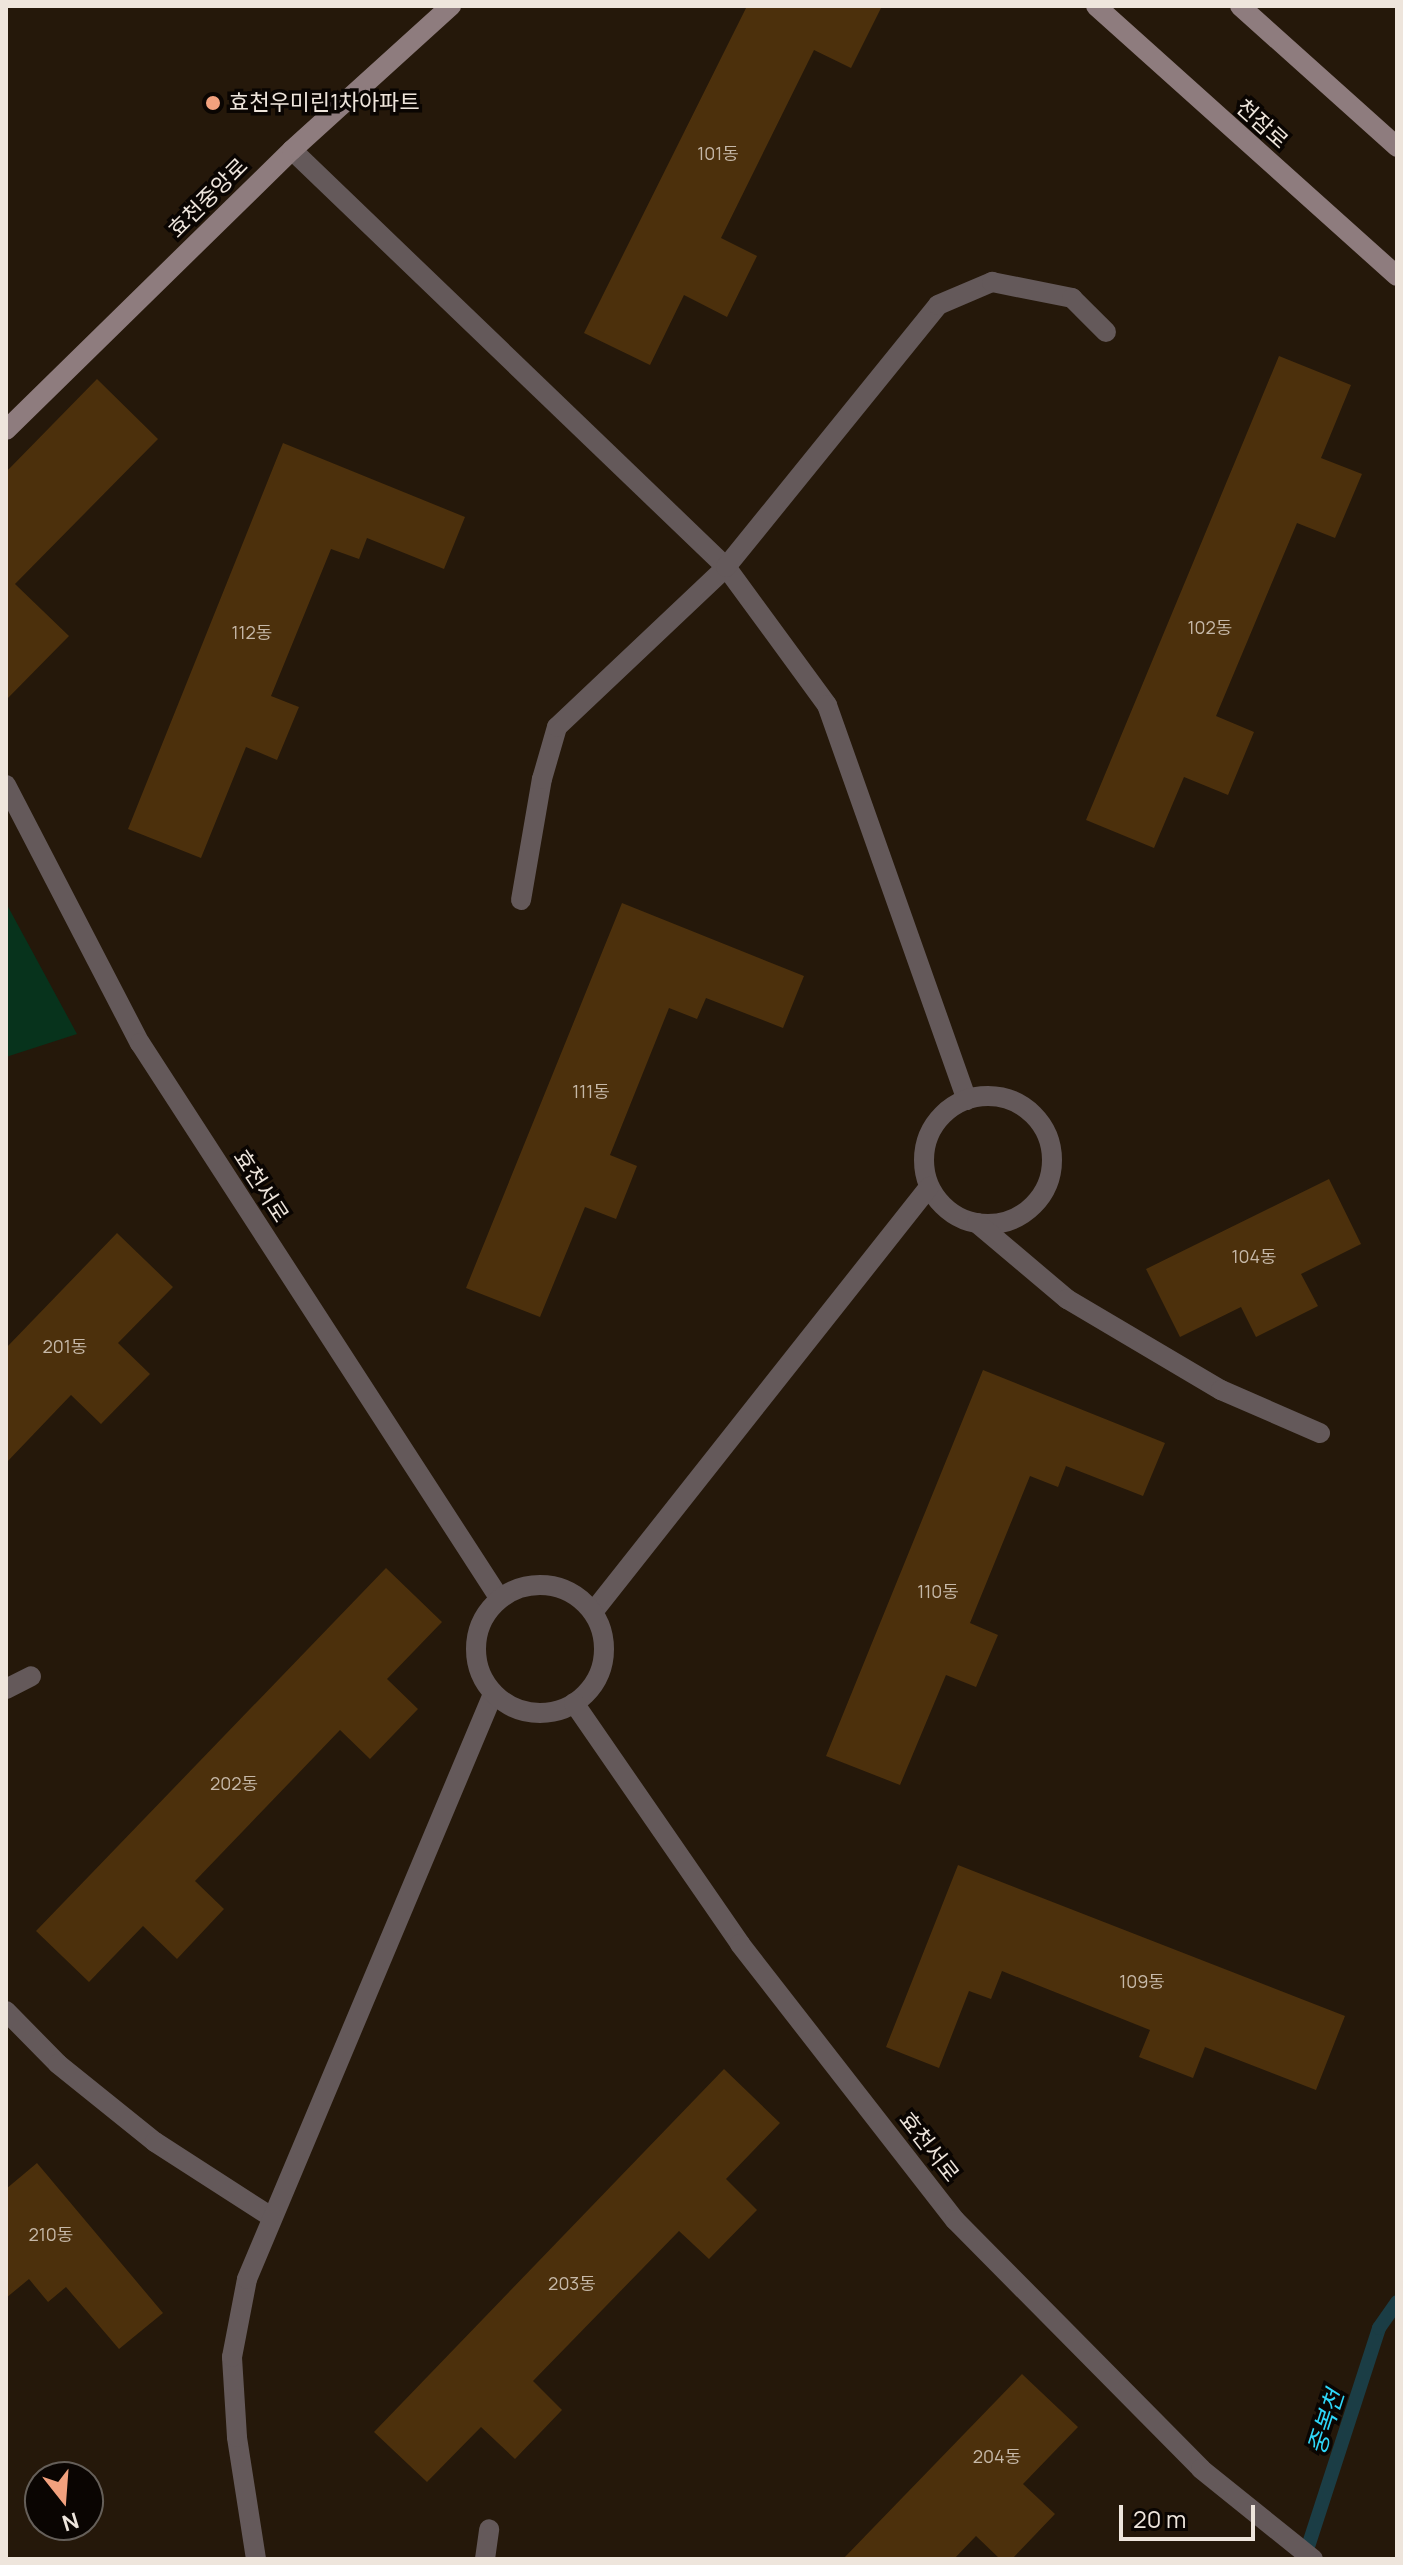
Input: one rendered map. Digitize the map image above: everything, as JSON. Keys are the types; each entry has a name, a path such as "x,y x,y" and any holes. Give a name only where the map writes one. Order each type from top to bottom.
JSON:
{"street":[{"name":"효천중앙로","path":"6,430 292,150 451,6"},
{"name":"천잠로","path":"1096,6 1397,276"},
{"path":"1240,6 1397,147"},
{"path":"292,150 726,567 827,705 967,1100"},
{"path":"521,900 542,779 557,727 726,567 938,305 992,282 1072,298 1106,332"},
{"name":"효천서로","path":"6,785 140,1043 500,1599"},
{"path":"987,1096 1026,1108 1041,1123 1052,1162 1048,1183 1022,1215 977,1223 960,1221 929,1187 925,1145 948,1109 967,1100 987,1096"},
{"path":"593,1612 929,1187"},
{"path":"977,1223 1067,1299 1221,1390 1320,1433"},
{"path":"529,1586 560,1587 593,1612 605,1652 590,1690 574,1703 531,1713 493,1694 481,1677 476,1645 485,1615 500,1599 529,1586"},
{"path":"6,1689 31,1676"},
{"path":"256,2559 237,2437 232,2357 247,2279 270,2216 493,1694"},
{"name":"효천서로","path":"574,1703 740,1944 955,2220 1201,2469 1313,2559"},
{"path":"6,2011 58,2064 155,2142 270,2216"},
{"path":"485,2559 489,2529"}],"green space":[{"path":"6,903 77,1034 6,1057"}],"building":[{"path":"747,6 882,6 851,68 814,50 721,238 757,256 727,317 684,295 650,365 584,333"},
{"path":"1279,356 1351,385 1321,458 1362,474 1335,538 1297,523 1216,716 1254,732 1228,795 1184,777 1154,848 1086,820"},
{"path":"97,379 158,439 15,584 69,636 6,700 6,472"},
{"path":"283,443 465,517 444,569 367,538 359,559 331,549 271,696 299,707 277,760 246,747 201,858 128,829"},
{"path":"622,903 804,976 783,1028 706,998 697,1019 669,1008 610,1155 637,1166 616,1219 585,1207 540,1317 466,1288"},
{"path":"1329,1179 1361,1244 1301,1274 1318,1306 1256,1337 1241,1307 1180,1337 1146,1269"},
{"path":"117,1233 173,1287 118,1343 150,1374 101,1424 71,1395 6,1463 6,1348"},
{"path":"983,1370 1165,1443 1143,1496 1066,1466 1058,1487 1030,1476 970,1623 998,1635 976,1687 946,1675 900,1785 826,1756"},
{"path":"386,1568 442,1622 387,1679 418,1709 370,1759 340,1730 195,1881 224,1909 177,1959 143,1926 89,1982 36,1931"},
{"path":"958,1865 1345,2016 1316,2090 1205,2047 1193,2078 1139,2057 1150,2030 1002,1971 991,1999 969,1991 939,2068 886,2047"},
{"path":"724,2069 780,2123 726,2179 757,2210 709,2259 679,2231 533,2381 562,2410 515,2459 481,2427 427,2482 374,2432"},
{"path":"37,2163 163,2313 119,2349 66,2287 48,2302 29,2279 6,2298 6,2189"},
{"path":"1022,2374 1078,2427 1023,2484 1055,2514 1012,2559 1000,2559 976,2536 954,2559 843,2559"}],"waterway":[{"name":"중복천","path":"1304,2559 1379,2328 1397,2302"}],"place":[{"name":"효천우미린1차아파트","path":"213,103"}]}
